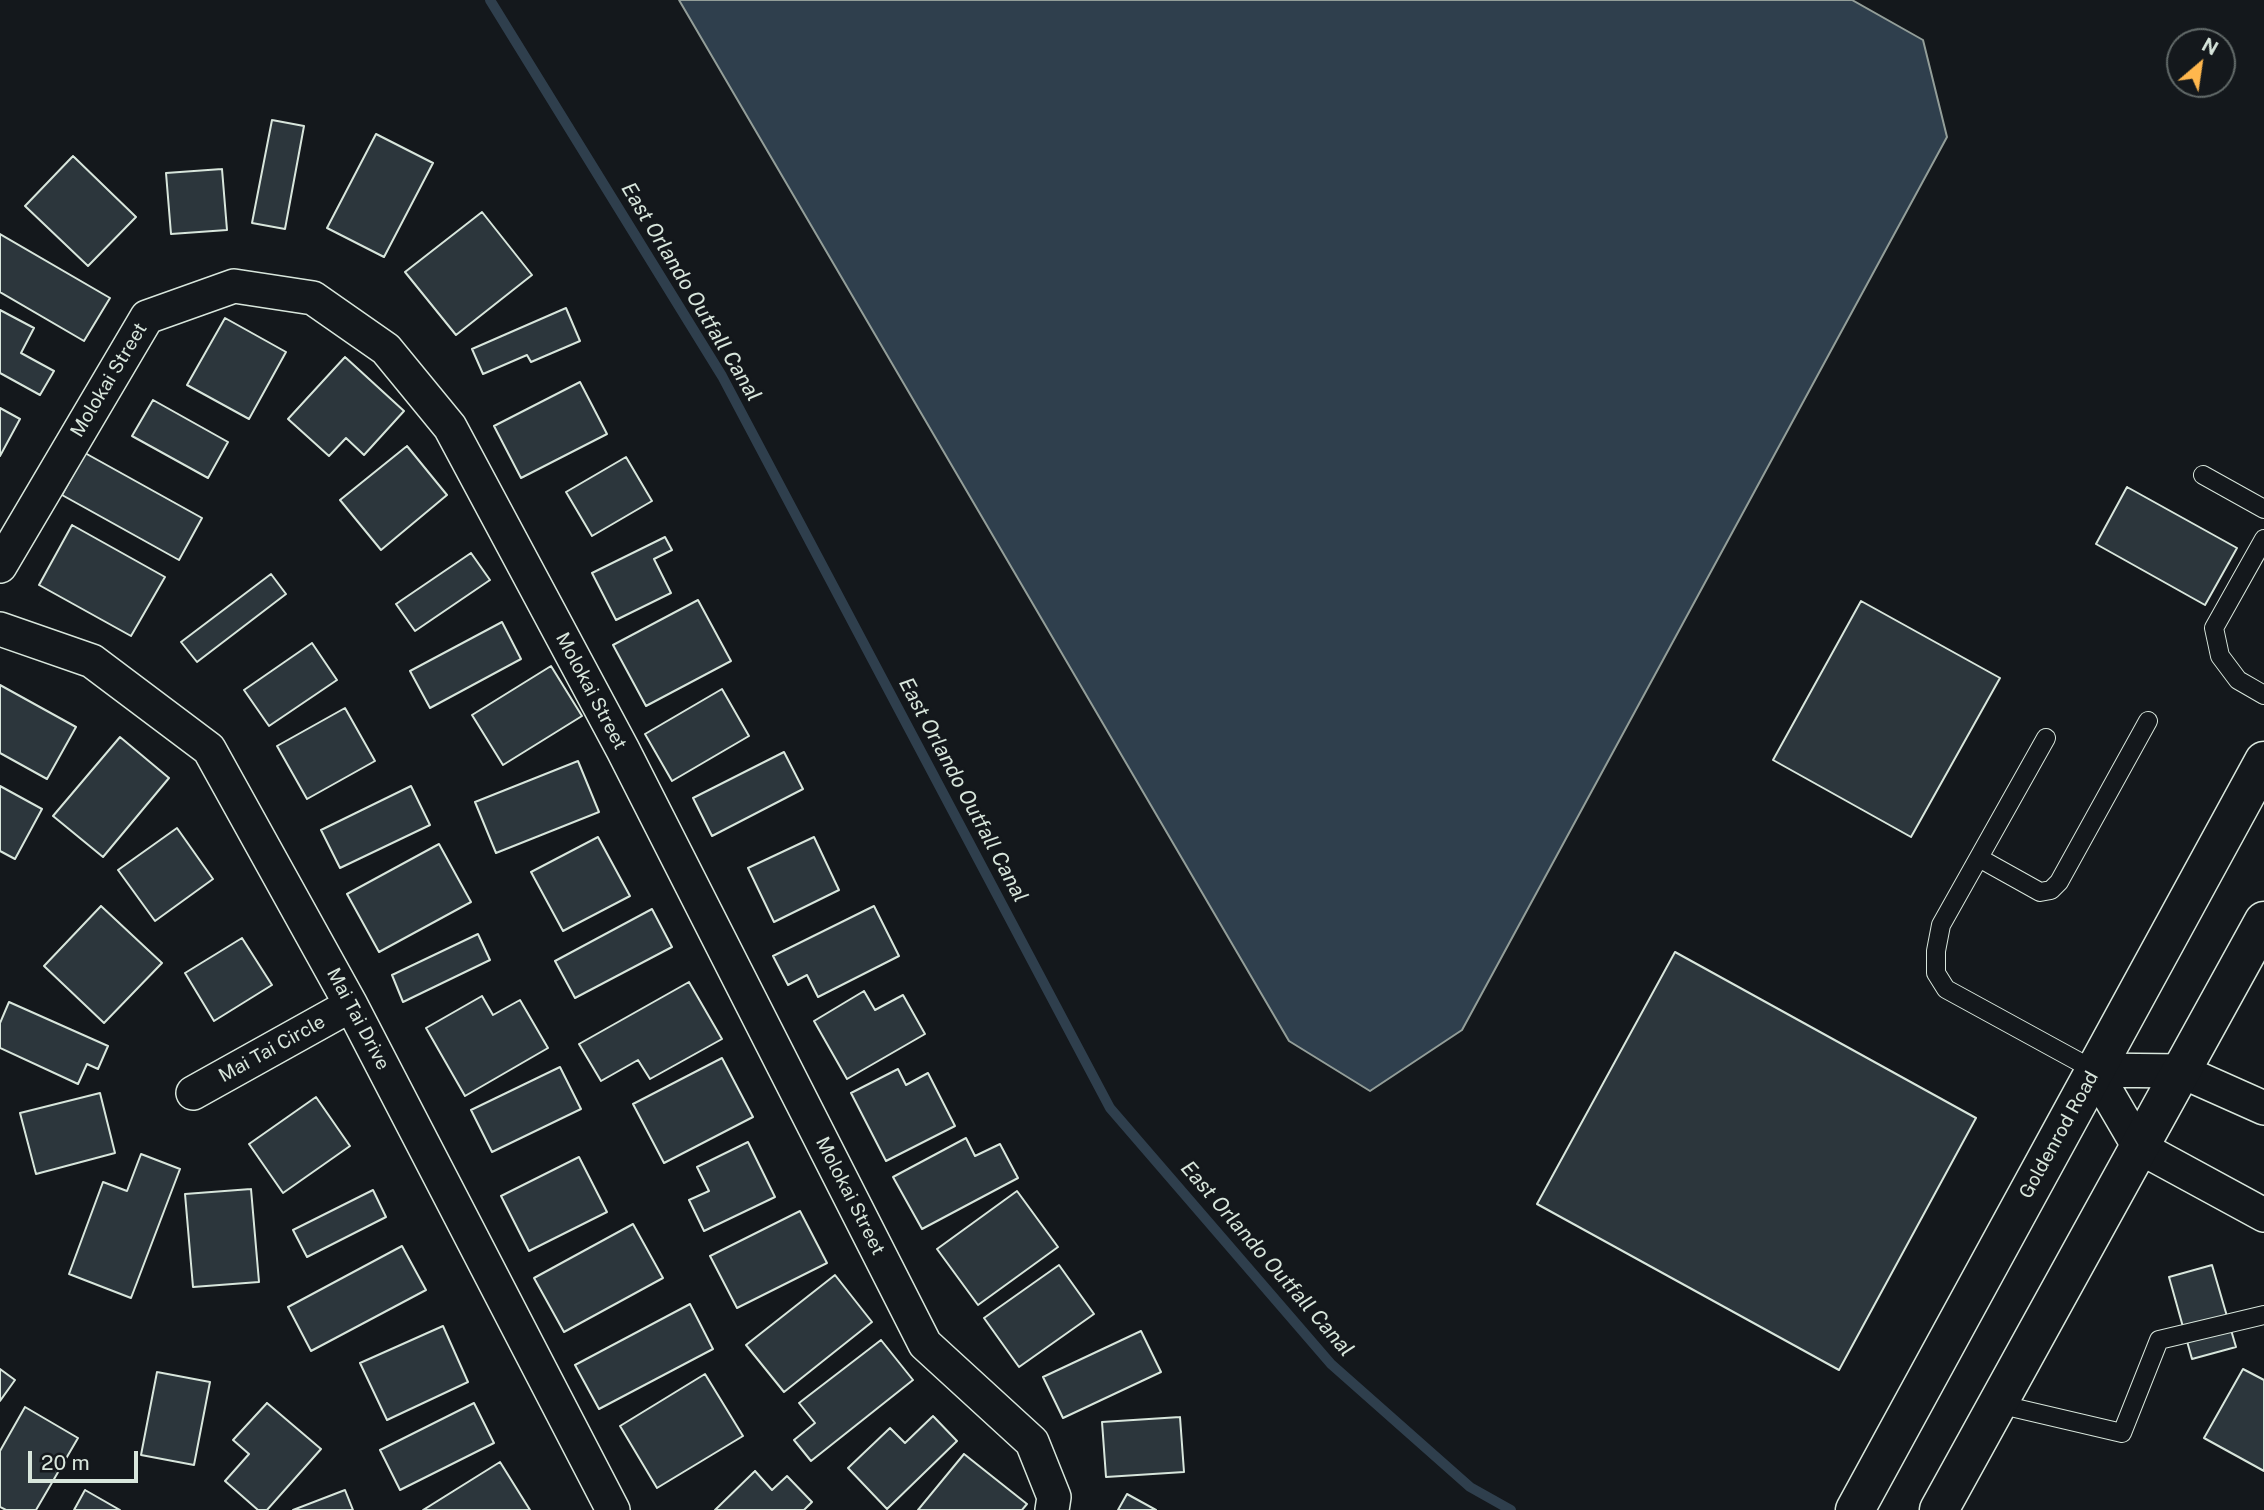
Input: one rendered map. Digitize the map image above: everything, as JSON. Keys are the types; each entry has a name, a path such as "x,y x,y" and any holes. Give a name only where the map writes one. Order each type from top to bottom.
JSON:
{"main road":[{"name":"Goldenrod Road","path":"1855,1510 2264,761"},
{"path":"1939,1510 2264,921"}],"street":[{"name":"Molokai Street","path":"0,566 147,317 234,286 313,298 386,349 456,439 623,750 925,1344 1032,1443 1054,1497 1052,1510"},
{"name":"Mai Tai Drive","path":"0,629 92,661 209,748 351,1006 613,1510"},
{"name":"Mai Tai Circle","path":"192,1093 351,1006"},
{"path":"2094,1070 2182,1071 2261,1099"},
{"path":"2094,1070 2139,1147 2264,1215"}],"lane":[{"path":"2203,475 2264,509"},
{"path":"2264,539 2214,628 2220,656 2238,680 2264,695"},
{"path":"1979,858 2040,892 2051,891 2059,882 2148,721"},
{"path":"2046,738 1941,925 1936,951 1936,973 1946,989 2094,1070"},
{"path":"1998,1404 2122,1433 2159,1340 2264,1315"}],"water":[{"path":"679,0 1852,0 1923,40 1947,137 1462,1030 1370,1091 1289,1041"}],"building":[{"path":"272,120 304,126 285,229 252,223"},
{"path":"376,134 433,163 384,257 327,228"},
{"path":"73,156 136,217 88,266 25,206"},
{"path":"222,169 227,230 171,234 166,173"},
{"path":"482,212 532,275 456,335 405,272"},
{"path":"0,234 110,298 84,341 0,292"},
{"path":"566,308 580,341 531,362 527,355 483,374 472,349"},
{"path":"0,310 34,328 21,353 54,371 40,395 0,373"},
{"path":"225,318 286,352 249,419 187,385"},
{"path":"345,357 404,411 364,455 346,438 329,456 288,419"},
{"path":"580,382 607,434 521,478 494,426"},
{"path":"153,400 228,442 208,478 132,436"},
{"path":"0,408 20,419 0,456"},
{"path":"407,446 447,495 381,550 340,500"},
{"path":"85,453 202,518 179,560 62,495"},
{"path":"626,457 652,501 592,536 566,492"},
{"path":"2127,487 2237,548 2205,605 2096,544"},
{"path":"72,525 165,577 131,636 39,585"},
{"path":"665,537 672,550 654,559 671,593 616,620 592,573"},
{"path":"471,553 490,580 415,631 396,604"},
{"path":"271,574 286,594 197,662 181,642"},
{"path":"698,600 731,661 646,706 613,645"},
{"path":"1861,601 2000,678 1911,837 1773,760"},
{"path":"502,622 521,659 430,708 410,671"},
{"path":"312,643 337,680 269,726 244,690"},
{"path":"551,666 582,716 503,765 472,715"},
{"path":"0,685 76,727 47,779 0,753"},
{"path":"722,689 749,736 672,781 645,734"},
{"path":"345,708 375,761 307,799 277,746"},
{"path":"120,737 169,778 103,857 53,816"},
{"path":"784,752 803,789 712,836 693,798"},
{"path":"578,761 599,812 496,853 475,802"},
{"path":"0,786 42,809 15,859 0,851"},
{"path":"411,786 430,825 340,868 321,830"},
{"path":"177,828 213,879 155,921 118,870"},
{"path":"598,837 630,896 563,931 531,872"},
{"path":"814,837 839,890 774,922 748,868"},
{"path":"439,844 471,902 379,952 347,894"},
{"path":"101,906 162,963 104,1023 44,966"},
{"path":"874,906 899,956 818,997 807,975 788,985 773,956"},
{"path":"652,909 672,947 575,998 555,961"},
{"path":"478,934 490,960 403,1002 392,975"},
{"path":"242,938 272,985 214,1021 185,973"},
{"path":"1675,952 1976,1118 1839,1370 1537,1204"},
{"path":"689,982 722,1039 650,1079 638,1060 601,1081 579,1044"},
{"path":"864,991 875,1010 903,995 925,1034 847,1079 814,1021"},
{"path":"482,996 493,1015 520,1000 548,1048 465,1096 426,1028"},
{"path":"9,1002 108,1046 98,1069 87,1064 78,1084 0,1048 0,1023"},
{"path":"722,1058 753,1117 664,1163 633,1104"},
{"path":"560,1067 581,1109 492,1152 471,1110"},
{"path":"898,1069 906,1085 928,1073 955,1126 886,1161 851,1093"},
{"path":"100,1093 115,1153 36,1174 20,1113"},
{"path":"316,1097 350,1146 283,1193 249,1144"},
{"path":"966,1138 975,1156 1000,1144 1018,1178 922,1229 893,1177"},
{"path":"748,1142 775,1197 704,1231 689,1200 709,1191 697,1167"},
{"path":"141,1154 180,1169 131,1298 69,1274 103,1182 127,1191"},
{"path":"579,1157 607,1212 529,1251 501,1196"},
{"path":"251,1189 259,1282 193,1287 185,1194"},
{"path":"373,1190 386,1217 307,1257 293,1230"},
{"path":"1017,1191 1058,1247 978,1305 937,1249"},
{"path":"800,1211 827,1263 737,1308 710,1256"},
{"path":"633,1224 663,1278 564,1332 534,1278"},
{"path":"402,1246 426,1290 311,1351 288,1307"},
{"path":"1059,1265 1094,1314 1019,1367 984,1318"},
{"path":"2212,1265 2236,1347 2192,1359 2169,1277"},
{"path":"835,1275 872,1322 784,1392 746,1345"},
{"path":"690,1304 713,1349 599,1409 575,1365"},
{"path":"443,1326 468,1382 387,1420 360,1363"},
{"path":"1141,1331 1161,1372 1063,1418 1043,1377"},
{"path":"881,1340 913,1380 811,1461 794,1440 815,1423 799,1403"},
{"path":"0,1369 15,1380 0,1401"},
{"path":"2243,1369 2264,1380 2264,1471 2204,1438"},
{"path":"157,1372 210,1382 194,1465 141,1455"},
{"path":"705,1374 743,1436 657,1488 620,1426"},
{"path":"267,1403 321,1449 267,1510 258,1510 225,1481 249,1454 233,1440"},
{"path":"474,1403 494,1443 400,1490 380,1450"},
{"path":"25,1407 78,1438 36,1510 6,1510 0,1507 0,1451"},
{"path":"933,1416 957,1441 887,1509 848,1468 890,1428 905,1443"},
{"path":"1180,1417 1184,1472 1106,1477 1102,1422"},
{"path":"964,1454 1027,1504 1022,1510 918,1510"},
{"path":"500,1462 530,1510 423,1510"},
{"path":"755,1471 772,1490 787,1476 812,1502 804,1510 715,1510"},
{"path":"85,1490 120,1510 74,1510"},
{"path":"345,1490 353,1510 293,1510"},
{"path":"1127,1494 1156,1510 1118,1510"}],"waterway":[{"name":"East Orlando Outfall Canal","path":"490,0 722,376 1110,1108 1331,1364 1470,1487 1511,1510"}]}
